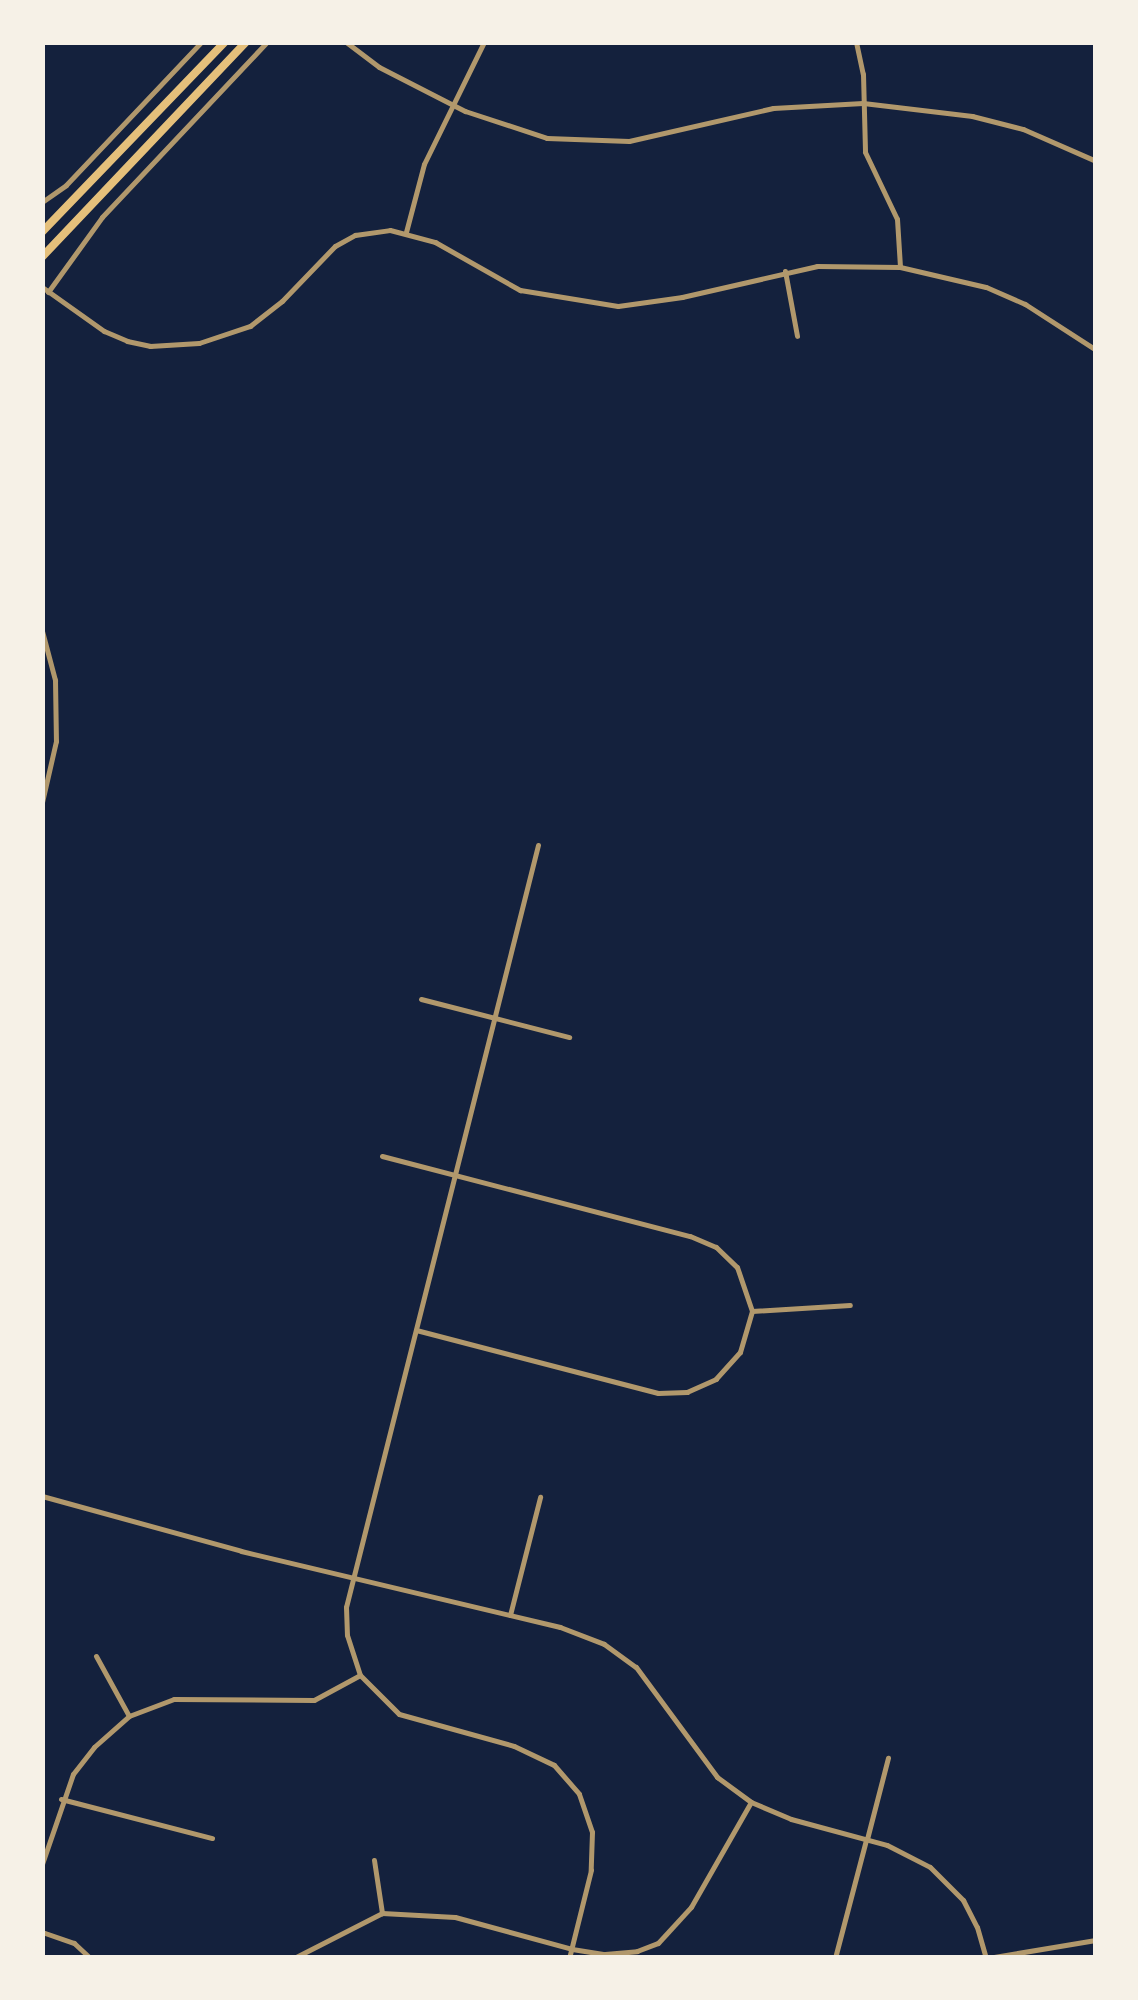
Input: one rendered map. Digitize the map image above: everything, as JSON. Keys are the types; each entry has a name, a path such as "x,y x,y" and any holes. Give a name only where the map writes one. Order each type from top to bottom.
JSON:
{"main road":[{"path":"42,232 224,42"},
{"path":"42,256 246,42"}],"street":[{"path":"42,202 66,185 201,42"},
{"path":"267,42 102,217 44,292 104,332 126,341 150,346 199,343 250,326 282,302 334,246 355,235 406,232 435,242 520,290 576,302 652,304 817,266 900,267 986,287 1024,304 1096,350"},
{"path":"346,42 379,68 498,126 586,142 661,136 773,108 864,103 918,106 1023,129 1096,161"},
{"path":"406,232 424,164 450,103 484,42"},
{"path":"856,42 866,152 897,219 900,267"},
{"path":"784,271 798,336"},
{"path":"42,631 54,680 56,741 42,802"},
{"path":"538,845 346,1607 347,1634 360,1676 399,1714 514,1746 554,1765 579,1794 592,1832 591,1870 570,1958"},
{"path":"421,999 570,1038"},
{"path":"382,1156 690,1236 716,1247 737,1267 752,1311 740,1352 716,1379 686,1392 658,1393 416,1330"},
{"path":"752,1311 850,1305"},
{"path":"42,1496 241,1550 582,1634 621,1655 658,1695 701,1760 751,1802 791,1819 908,1852 942,1878 970,1914 987,1958 1096,1940"},
{"path":"510,1615 540,1497"},
{"path":"96,1656 129,1716"},
{"path":"42,1864 61,1800 94,1746 129,1716 174,1699 314,1700 360,1676"},
{"path":"835,1958 888,1758"},
{"path":"61,1800 212,1838"},
{"path":"294,1958 382,1913 455,1917 572,1949 628,1954 658,1943 691,1907 751,1802"},
{"path":"374,1860 382,1913"},
{"path":"42,1932 74,1943 90,1958"}]}
